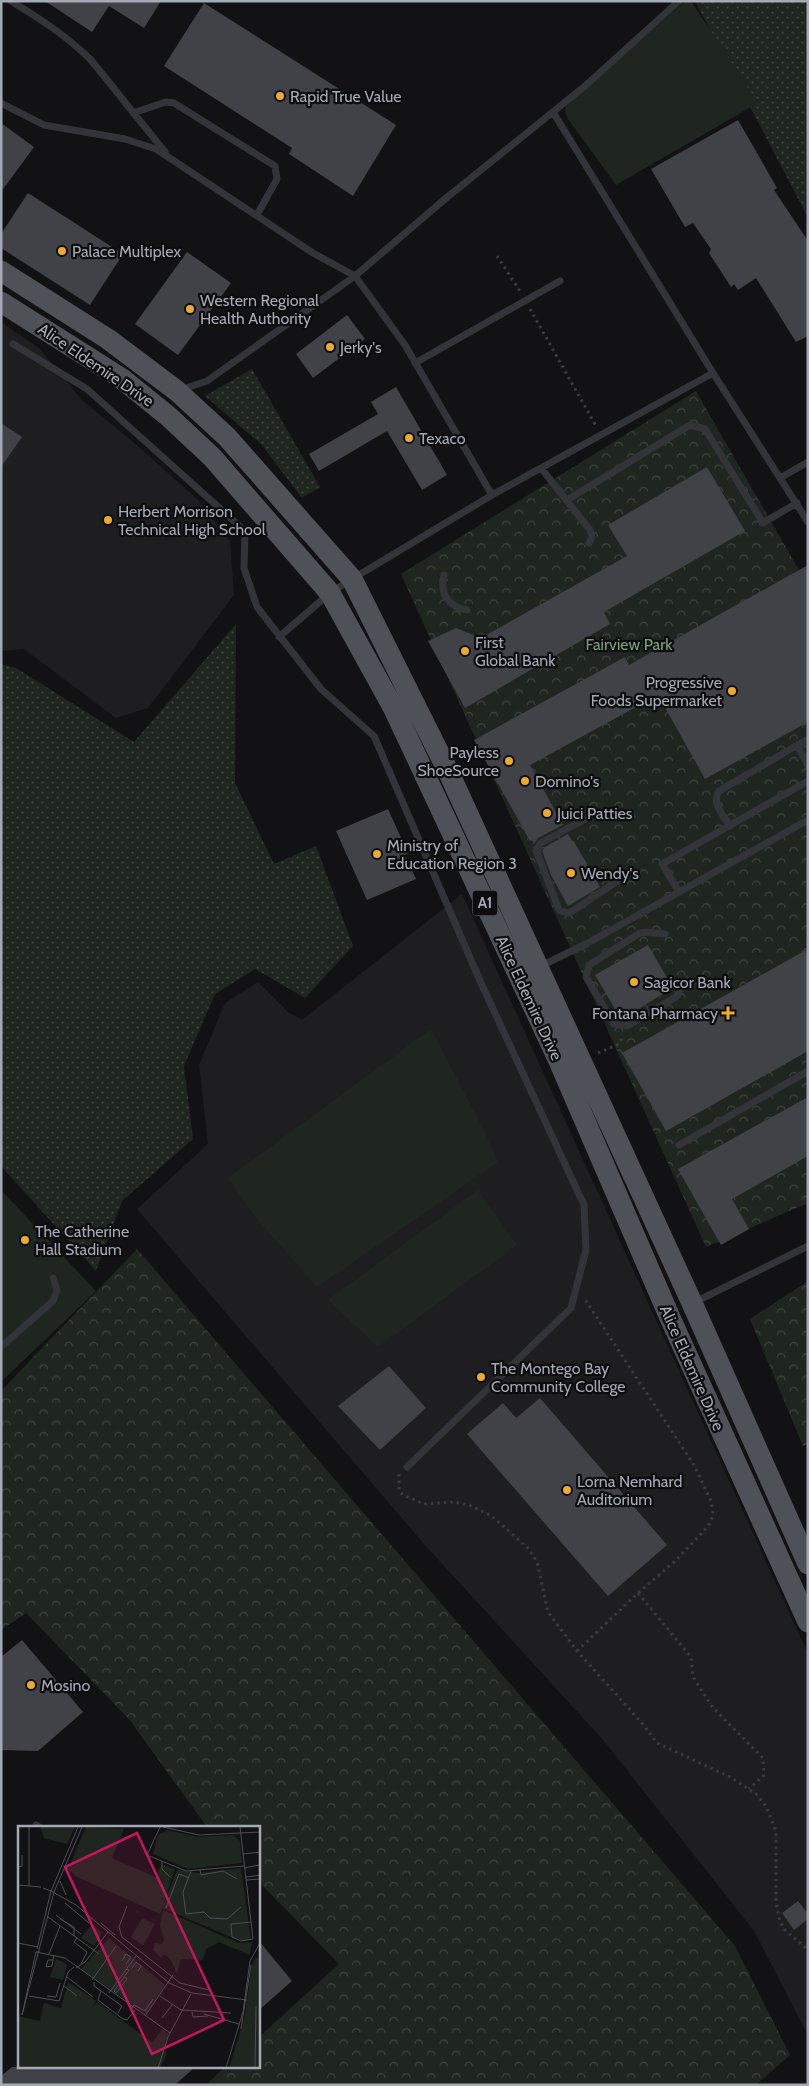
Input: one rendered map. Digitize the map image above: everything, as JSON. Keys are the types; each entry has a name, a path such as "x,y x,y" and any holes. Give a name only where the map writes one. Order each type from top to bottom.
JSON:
{"main road":[{"name":"Alice Eldemire Drive","path":"1,272 108,339 177,391 226,438 352,579 449,773 692,1303 808,1564"},
{"name":"Alice Eldemire Drive","path":"1,302 121,378 168,416 212,457 330,593 394,709 559,1061 670,1320 808,1622"}],"lane":[{"path":"12,1 49,24 77,46 91,60 168,156"},
{"path":"177,391 207,381 355,276 445,199 585,86 678,1"},
{"path":"133,113 166,102 174,103 275,166 277,180 257,214"},
{"path":"1,103 44,125 125,139 156,149 257,214 313,253 355,276 405,345 492,495"},
{"path":"553,112 713,373 808,522"},
{"path":"415,363 560,282"},
{"path":"13,344 87,389 245,531 244,568 257,607 321,689 374,736 480,983 584,1205 586,1250 571,1308 407,1467"},
{"path":"280,637 330,593 352,579 492,495 713,373"},
{"path":"568,500 690,425 705,429 763,522 797,503"},
{"path":"780,478 808,462"},
{"path":"542,468 590,530 592,537 589,543"},
{"path":"444,575 443,591 446,599 452,604 467,610"},
{"path":"730,826 716,803 716,796 719,791 808,739"},
{"path":"797,745 808,766"},
{"path":"679,892 662,864 808,782"},
{"path":"585,819 541,843 535,853 559,910 567,913 571,912 625,876"},
{"path":"538,967 588,943 808,820"},
{"path":"664,934 640,933 589,965 586,977 614,1024 627,1026 676,997 687,980"},
{"path":"679,1145 808,1071"},
{"path":"692,1303 808,1246"},
{"path":"1,1347 53,1301 57,1290 53,1278"}],"path":[{"path":"497,256 526,301 601,435"},
{"path":"581,1060 617,1045 622,1039 627,1026"},
{"path":"576,1286 694,1465 711,1501 713,1513 711,1522 702,1534 576,1651"},
{"path":"407,1467 400,1473 398,1478 399,1490 403,1495 424,1504 452,1502 478,1508 490,1515 528,1548 537,1562 548,1612 576,1651 641,1722 657,1743 732,1778 756,1794 766,1806 776,1831 776,1902 780,1922 791,1936 808,1950"},
{"path":"638,1593 691,1657 693,1677 713,1708 764,1758 764,1775 750,1790"}],"shaded area":[{"name":"Herbert Morrison Technical High School","path":"1,322 39,348 82,400 139,447 198,500 230,541 234,595 148,708 116,718 24,649 1,651"},
{"name":"The Montego Bay Community College","path":"462,894 808,1654 808,2035 754,1931 604,1741 424,1544 137,1209 208,1144 199,1065 225,1003 258,982 288,1012 302,1020"}],"green space":[{"path":"685,1 691,1 758,103 616,185 568,119 565,111 566,106"},
{"path":"695,1 808,1 808,216 806,214"},
{"path":"252,369 320,487 302,498 261,444 205,396"},
{"name":"Fairview Park","path":"696,391 808,586 808,1203 706,1247 401,574"},
{"path":"236,624 235,783 274,864 316,846 353,946 305,998 255,969 215,994 184,1066 193,1139 122,1201 96,1271 1,1166 1,664 16,668 134,742"},
{"path":"431,1029 485,1132 498,1162 317,1287 257,1219 228,1178"},
{"name":"The Catherine Hall Stadium","path":"1,1190 96,1291 1,1382"},
{"path":"478,1190 517,1245 378,1347 328,1300"},
{"path":"137,1249 735,1946 790,2055 756,2085 206,2085 224,2068 260,2068 260,2036 339,1964 260,1883 260,1826 206,1826 129,1719 26,1613 1,1630 1,1391"},
{"path":"808,1281 808,1444 803,1446 750,1319"}],"building":[{"path":"45,1 161,1 144,28 109,6 92,32"},
{"name":"Rapid True Value","path":"204,3 396,125 353,196 289,154 292,148 164,66"},
{"path":"738,120 777,188 774,190 808,241 808,336 796,342 756,278 738,290 734,284 731,287 709,253 711,249 693,223 685,227 651,169"},
{"path":"1,123 34,147 1,192"},
{"name":"Palace Multiplex","path":"28,193 123,254 90,305 1,248 1,234"},
{"path":"187,252 231,283 178,355 135,324"},
{"name":"Jerky's","path":"347,315 365,339 313,378 296,354"},
{"name":"Texaco","path":"396,387 447,475 422,490 387,431 319,471 309,454 378,414 371,402"},
{"path":"1,423 22,437 1,467"},
{"path":"707,467 745,531 604,612 610,624 465,708 428,641 456,628 481,638 627,556 608,525"},
{"name":"Progressive Foods Supermarket","path":"808,565 808,722 705,779 658,695 530,765 563,825 538,838 534,844 532,840 530,841 474,740 625,657 629,665"},
{"name":"Ministry of Education Region 3","path":"388,809 408,853 405,855 416,879 367,900 336,831"},
{"name":"Wendy's","path":"568,834 600,887 568,906 551,875 542,851 545,847"},
{"name":"Sagicor Bank","path":"648,945 673,988 621,1019 595,975"},
{"name":"Fontana Pharmacy","path":"808,949 808,1051 666,1131 622,1053"},
{"path":"808,1097 808,1156 732,1199 749,1229 721,1245 678,1169"},
{"path":"389,1366 426,1408 380,1450 338,1406"},
{"name":"Lorna Nemhard Auditorium","path":"540,1398 667,1545 608,1596 467,1434 503,1403 516,1418"},
{"name":"Mosino","path":"22,1640 83,1712 38,1751 1,1750 1,1657"},
{"path":"798,1901 808,1914 808,1919 794,1930 782,1913"},
{"path":"260,1942 292,1981 260,2009"},
{"path":"12,2067 194,2068 175,2085 1,2085 1,2076"}],"place":[{"name":"Rapid True Value","path":"280,96"},
{"name":"Palace Multiplex","path":"62,251"},
{"name":"Western Regional Health Authority","path":"190,309"},
{"name":"Jerky's","path":"330,347"},
{"name":"Texaco","path":"409,438"},
{"name":"Herbert Morrison Technical High School","path":"108,520"},
{"name":"First Global Bank","path":"465,651"},
{"name":"Progressive Foods Supermarket","path":"732,691"},
{"name":"Payless ShoeSource","path":"509,761"},
{"name":"Domino's","path":"525,781"},
{"name":"Juici Patties","path":"547,813"},
{"name":"Ministry of Education Region 3","path":"377,854"},
{"name":"Wendy's","path":"571,873"},
{"name":"Sagicor Bank","path":"634,982"},
{"name":"Fontana Pharmacy","path":"728,1013"},
{"name":"The Catherine Hall Stadium","path":"25,1240"},
{"name":"The Montego Bay Community College","path":"481,1377"},
{"name":"Lorna Nemhard Auditorium","path":"567,1490"},
{"name":"Mosino","path":"31,1685"}]}
